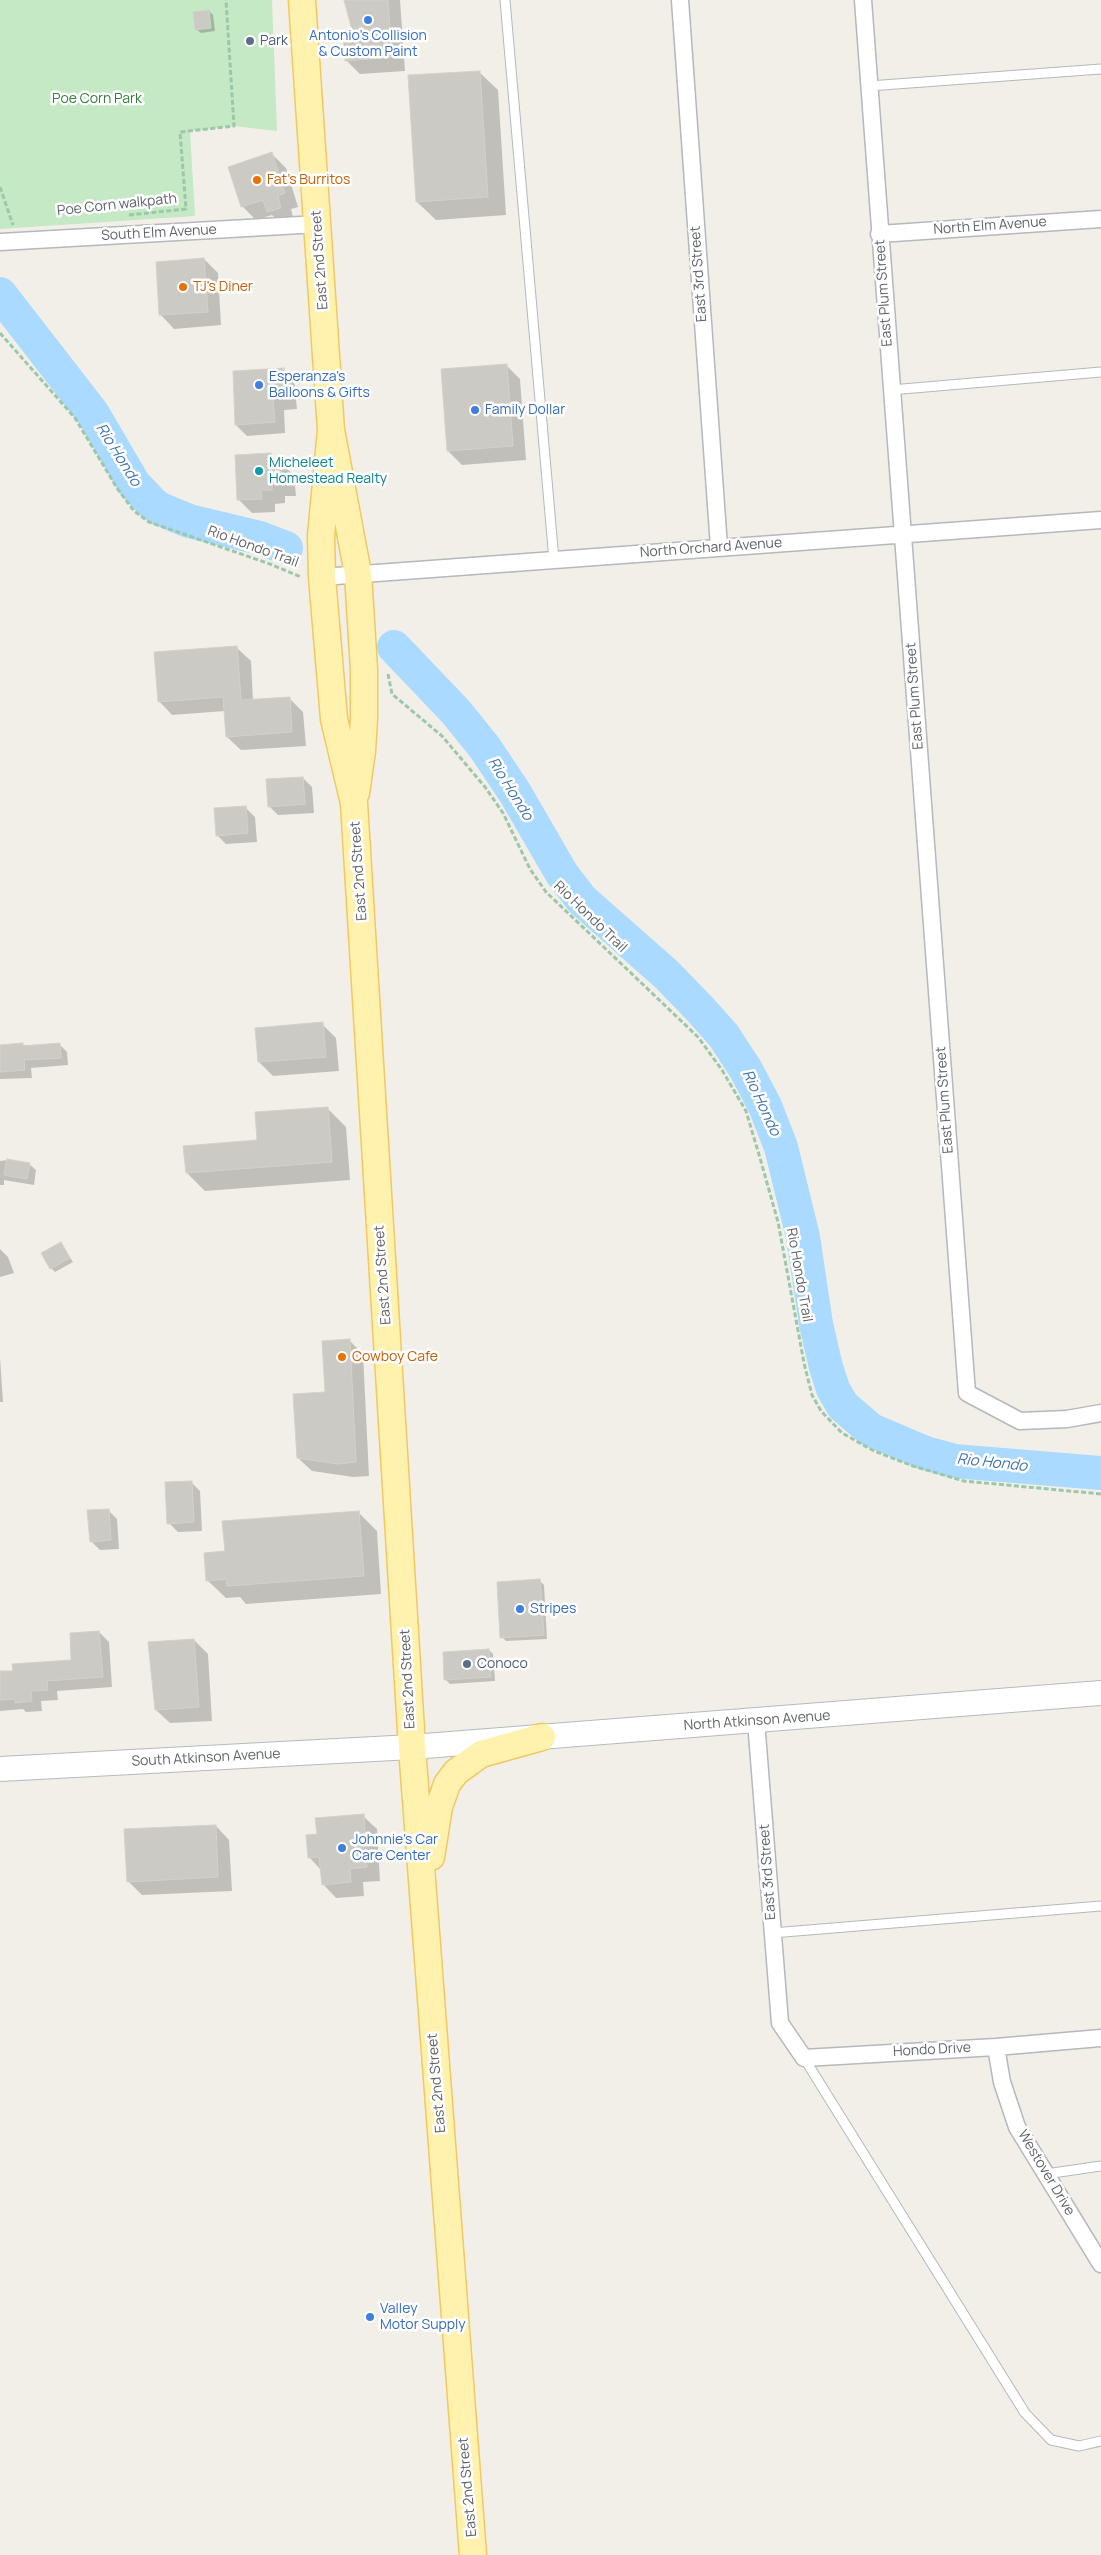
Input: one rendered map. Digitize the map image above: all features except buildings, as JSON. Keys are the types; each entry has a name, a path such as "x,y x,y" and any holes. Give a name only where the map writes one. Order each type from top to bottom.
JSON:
{"main road":[{"name":"East 2nd Street","path":"302,0 331,430 358,574 364,670 364,718 362,751 354,803"},
{"name":"East 2nd Street","path":"331,430 324,501 323,588 334,719 354,803 412,1747 473,2555"},
{"name":"North Atkinson Avenue","path":"412,1747 1101,1693"},
{"path":"424,1912 435,1825 447,1784 462,1766 481,1754 542,1737"},
{"name":"South Atkinson Avenue","path":"0,1769 412,1747"}],"street":[{"name":"East 3rd Street","path":"680,0 718,547"},
{"name":"East Plum Street","path":"863,0 966,1393 1020,1421 1067,1420 1101,1413"},
{"name":"North Elm Avenue","path":"879,234 1101,219"},
{"name":"South Elm Avenue","path":"0,241 318,224"},
{"name":"North Orchard Avenue","path":"323,588 358,574 1101,520"},
{"name":"East 3rd Street","path":"756,1721 780,2023 804,2058"},
{"name":"Hondo Drive","path":"804,2058 996,2047 1101,2038"},
{"name":"Westover Drive","path":"996,2047 1002,2082 1017,2126 1101,2264"}],"lane":[{"path":"505,0 554,560"},
{"path":"869,86 1101,69"},
{"path":"891,390 1101,372"},
{"path":"772,1933 1101,1906"},
{"path":"804,2058 1025,2412 1051,2440 1079,2446 1101,2442"},
{"path":"1046,2174 1101,2166"}],"path":[{"name":"Poe Corn walkpath","path":"119,216 186,209 180,132 234,126 226,0"},
{"path":"0,187 14,228"},
{"name":"Rio Hondo Trail","path":"0,333 75,418 117,488 134,511 149,522 270,564 323,588"},
{"name":"Rio Hondo Trail","path":"387,670 392,694 442,736 464,759 503,813 522,855 546,892 698,1037 722,1070 746,1111 778,1222 804,1363 812,1395 821,1411 842,1433 874,1451 913,1466 964,1481 1101,1494"}],"green space":[{"name":"Poe Corn Park","path":"0,0 272,0 277,131 234,126 190,131 195,216 0,229"}],"waterway":[{"name":"Rio Hondo","path":"0,294 93,414 134,484 152,503 160,509 189,521 260,538 286,548"},
{"name":"Rio Hondo","path":"394,647 456,712 485,748 515,793 562,874 582,900 666,974 700,1009 724,1036 746,1070 765,1106 781,1147 803,1237 816,1324 826,1367 833,1389 843,1406 871,1430 925,1453 954,1461 1101,1473"}],"place":[{"name":"Antonio’s Collision & Custom Paint","path":"368,20"},
{"name":"Park","path":"250,41"},
{"name":"Fat’s Burritos","path":"257,180"},
{"name":"TJ's Diner","path":"183,287"},
{"name":"Esperanza's Balloons & Gifts","path":"259,385"},
{"name":"Family Dollar","path":"475,410"},
{"name":"Micheleet Homestead Realty","path":"259,471"},
{"name":"Cowboy Cafe","path":"342,1357"},
{"name":"Stripes","path":"520,1609"},
{"name":"Conoco","path":"467,1664"},
{"name":"Johnnie's Car Care Center","path":"342,1848"},
{"name":"Valley Motor Supply","path":"370,2317"}]}
